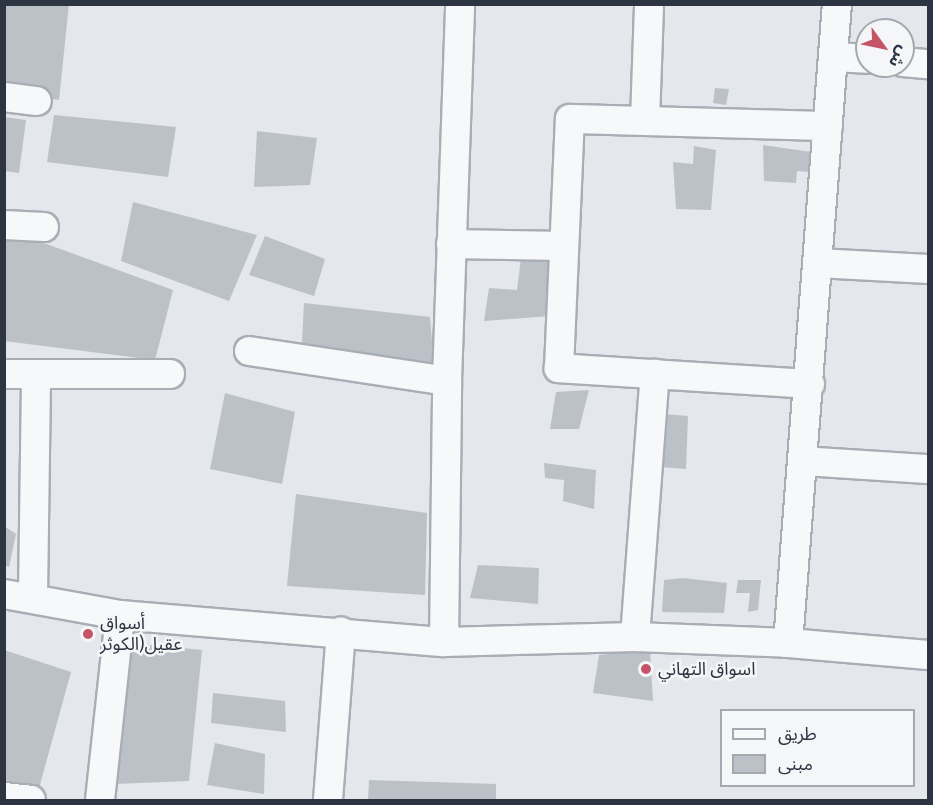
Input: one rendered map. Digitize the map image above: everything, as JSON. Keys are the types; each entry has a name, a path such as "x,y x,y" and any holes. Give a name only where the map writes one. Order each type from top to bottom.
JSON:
{"street":[{"path":"444,642 447,381 460,4"},
{"path":"645,121 649,4"},
{"path":"788,643 810,384 837,4"},
{"path":"833,57 855,59"},
{"path":"4,97 37,101"},
{"path":"810,384 559,368 570,119 828,126"},
{"path":"4,225 44,227"},
{"path":"451,244 564,246"},
{"path":"818,263 928,269"},
{"path":"249,351 447,381"},
{"path":"4,374 170,374"},
{"path":"634,637 655,374"},
{"path":"33,596 36,375"},
{"path":"803,461 928,469"},
{"path":"4,594 33,596 120,615 444,642 634,637 788,643 928,655"},
{"path":"100,801 120,615"},
{"path":"328,801 341,632"},
{"path":"4,797 31,801"}],"building":[{"path":"4,4 69,4 59,100 4,93"},
{"path":"715,88 729,89 726,105 713,103"},
{"path":"54,115 176,127 168,177 47,162"},
{"path":"4,117 26,120 19,173 4,171"},
{"path":"257,131 317,138 310,185 254,187"},
{"path":"763,145 811,152 810,172 797,171 796,183 764,181"},
{"path":"694,146 716,150 711,210 676,209 673,162 693,164"},
{"path":"133,202 257,235 229,301 121,261"},
{"path":"8,230 173,290 155,360 4,341 4,246"},
{"path":"265,236 325,259 314,296 249,275"},
{"path":"521,258 557,259 550,316 484,321 489,288 517,290"},
{"path":"304,303 430,317 434,366 302,343"},
{"path":"589,390 579,429 550,429 556,392"},
{"path":"225,393 295,412 282,484 210,469"},
{"path":"664,414 688,416 686,469 659,467"},
{"path":"544,463 596,470 594,509 563,501 564,480 545,478"},
{"path":"296,494 427,513 425,595 287,586"},
{"path":"4,526 16,534 9,567 4,565"},
{"path":"478,565 539,568 538,604 470,598"},
{"path":"683,578 727,583 724,613 662,612 664,580"},
{"path":"738,580 761,580 758,610 748,612 750,593 736,593"},
{"path":"130,643 202,650 189,781 115,784"},
{"path":"4,650 71,672 38,792 4,785"},
{"path":"650,650 653,701 593,693 599,655"},
{"path":"213,693 285,701 286,732 211,723"},
{"path":"215,743 265,754 264,794 207,785"},
{"path":"369,780 496,784 496,800 368,800"}],"place":[{"name":"أسواق عقيل(الكوثر","path":"88,634"},
{"name":"اسواق التهاني","path":"646,669"}]}
